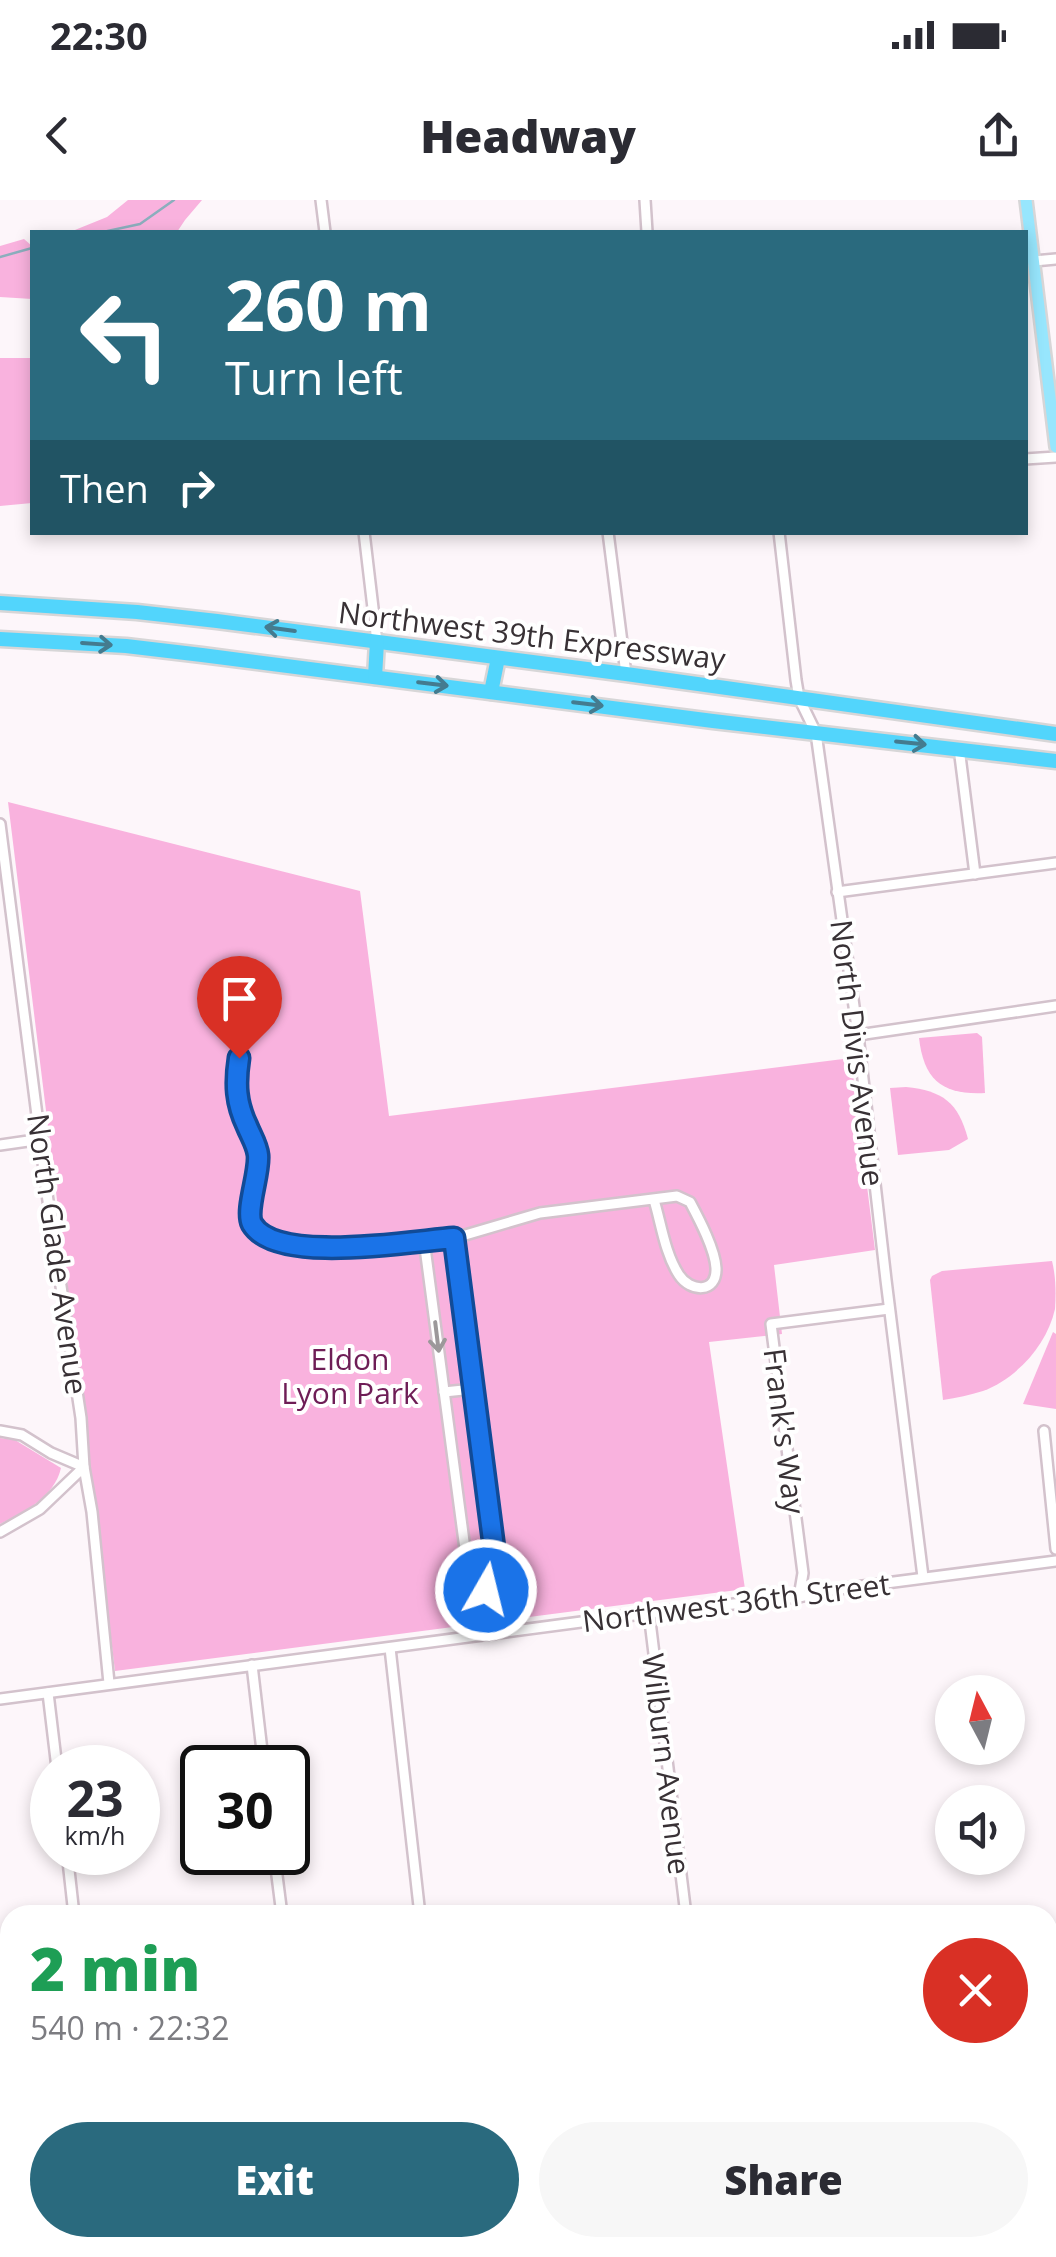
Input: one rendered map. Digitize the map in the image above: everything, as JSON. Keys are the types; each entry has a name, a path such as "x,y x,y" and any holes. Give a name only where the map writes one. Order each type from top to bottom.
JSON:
{"highway":[{"name":"Northwest 39th Expressway","path":"0,603 137,612 1056,734"},
{"name":"Northwest 39th Expressway","path":"0,639 126,646 1056,761"},
{"path":"375,677 377,642"},
{"path":"491,692 498,658"}],"main road":[{"path":"1026,200 1027,230"},
{"path":"1028,246 1034,261 1056,446"}],"street":[{"path":"321,200 325,230"},
{"path":"645,200 647,230"},
{"path":"1034,261 1056,259"},
{"path":"1028,459 1056,457"},
{"path":"364,535 377,642"},
{"path":"608,535 626,674"},
{"name":"North Divis Avenue","path":"779,535 799,698 816,733 858,1034 923,1577"},
{"path":"959,748 975,874"},
{"name":"North Glade Avenue","path":"0,824 3,873 81,1418 108,1684"},
{"path":"837,892 1056,863"},
{"path":"858,1034 1056,1006"},
{"path":"239,1058 237,1099 258,1150 250,1217 264,1235 288,1245 335,1249 454,1238 540,1213 677,1196 690,1202 716,1265 708,1286 699,1289 687,1285 678,1273 654,1200"},
{"path":"0,1144 42,1139"},
{"path":"454,1238 494,1548 483,1570 493,1634"},
{"path":"424,1240 465,1549 483,1570"},
{"name":"Frank's Way","path":"799,1596 803,1573 771,1324 889,1309"},
{"path":"444,1392 474,1389"},
{"path":"1044,1431 1056,1548"},
{"path":"0,1432 22,1435 84,1467 40,1510 0,1532"},
{"name":"Northwest 36th Street","path":"0,1699 1056,1561"},
{"name":"Wilburn Avenue","path":"648,1613 685,1905"},
{"path":"390,1648 419,1905"},
{"path":"252,1665 261,1745"},
{"path":"48,1693 54,1745"},
{"path":"70,1875 73,1905"},
{"path":"277,1875 281,1905"}],"green space":[{"path":"128,200 202,200 178,230 75,230 107,217"},
{"path":"24,239 30,244 30,299 0,297 0,246"},
{"path":"0,358 30,358 30,503 0,506"},
{"name":"Eldon Lyon Park","path":"8,802 360,891 389,1116 851,1058 875,1250 774,1265 782,1334 709,1342 745,1589 115,1671"},
{"path":"977,1033 982,1037 985,1093 947,1088 931,1075 919,1038"},
{"path":"906,1087 939,1095 947,1101 959,1116 968,1139 949,1150 898,1155 890,1088"},
{"path":"1052,1261 1055,1309 1045,1335 1029,1359 996,1385 943,1400 932,1276 942,1271"},
{"path":"1053,1332 1056,1409 1023,1404"},
{"path":"0,1438 15,1440 61,1468 45,1495 0,1524"}],"waterway":[{"path":"112,230 140,224 174,200"},
{"path":"0,257 30,249"}],"route":[{"path":"239,1058 237,1099 258,1150 250,1217 264,1235 288,1245 335,1249 454,1238 494,1548 483,1570 486,1590"}]}
